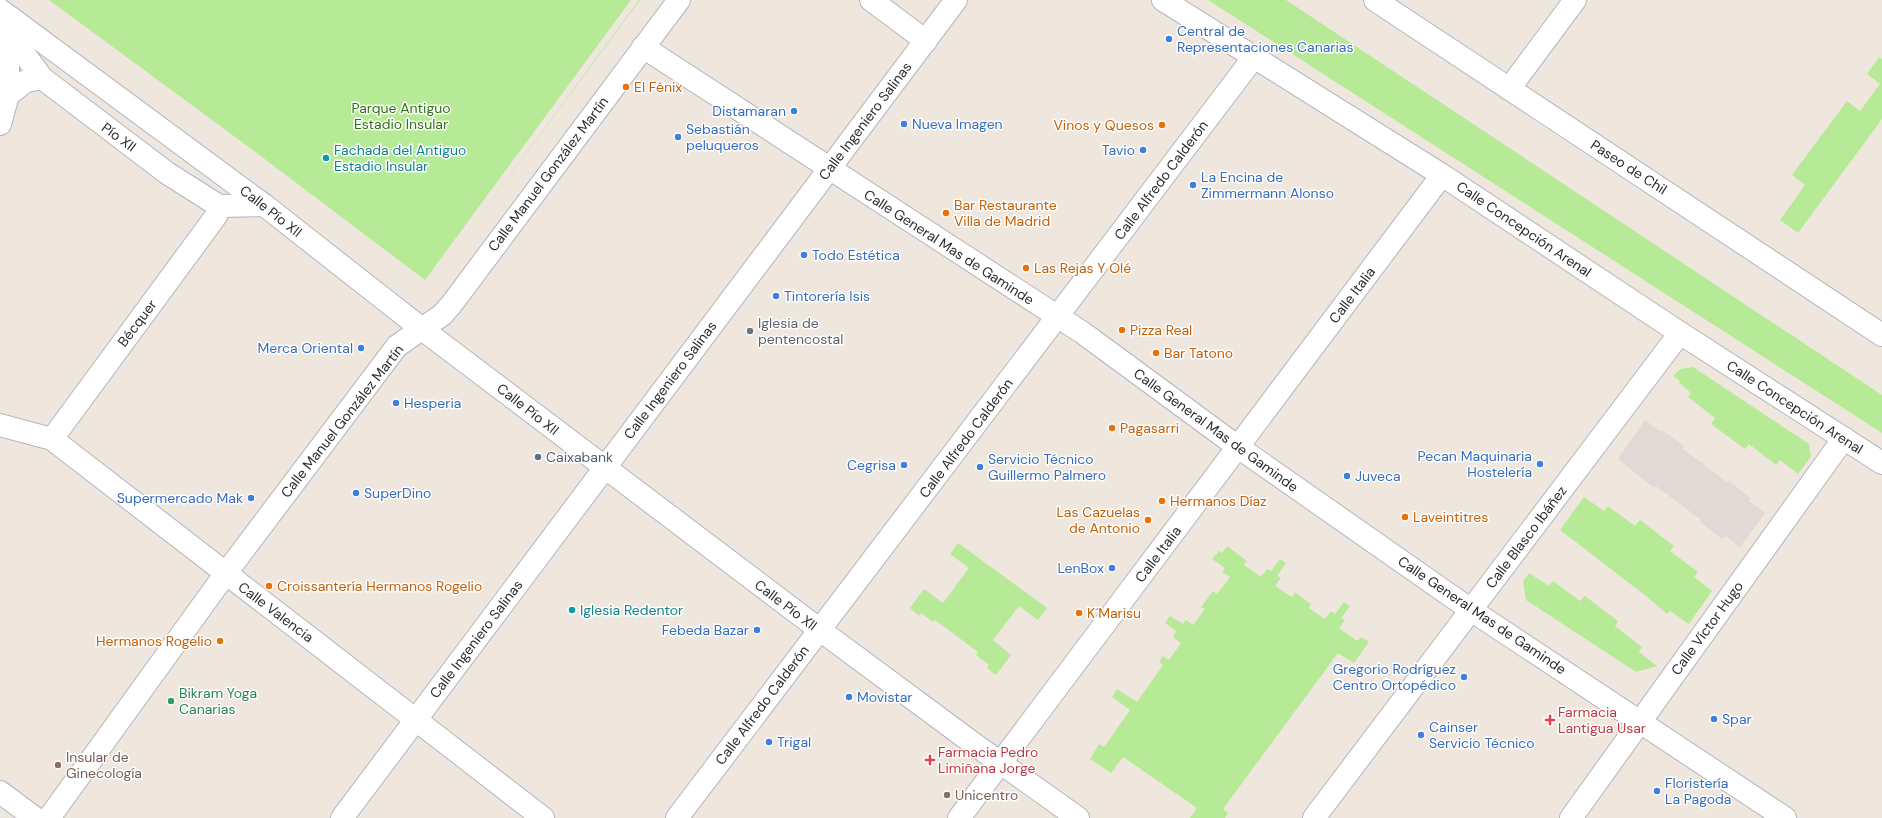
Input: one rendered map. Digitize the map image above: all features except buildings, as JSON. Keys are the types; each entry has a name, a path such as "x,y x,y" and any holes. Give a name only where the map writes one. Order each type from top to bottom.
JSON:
{"street":[{"name":"Calle Manuel González Martín","path":"49,818 226,573 397,346 442,315 451,304 679,0"},
{"path":"871,0 926,41"},
{"name":"Calle Ingeniero Salinas","path":"342,818 956,0"},
{"name":"Calle Concepción Arenal","path":"1163,0 1442,175 1680,333 1882,463"},
{"name":"Paseo de Chil","path":"1375,0 1882,335"},
{"path":"1509,89 1575,0"},
{"path":"0,124 8,94 8,48 4,19"},
{"name":"Pío XII","path":"4,19 22,52 42,78 167,173 219,206"},
{"name":"Calle Pío XII","path":"4,19 264,205 422,329 604,468 1000,763 1078,818"},
{"name":"Calle General Mas de Gaminde","path":"643,47 1057,317 1238,447 1471,610 1785,818"},
{"name":"Calle Alfredo Calderón","path":"677,818 1254,57"},
{"path":"8,94 26,80 42,78"},
{"name":"Calle Italia","path":"959,818 1442,175"},
{"path":"219,206 264,205"},
{"name":"Bécquer","path":"52,439 216,216 219,206"},
{"name":"Calle Blasco Ibáñez","path":"1314,818 1680,333"},
{"name":"Calle Valencia","path":"0,425 52,439 543,818"},
{"name":"Calle Víctor Hugo","path":"1571,818 1844,438"},
{"path":"0,792 35,818"}],"green space":[{"name":"Parque Antiguo Estadio Insular","path":"49,0 631,0 425,280 246,145"},
{"path":"639,0 640,0 426,289"},
{"path":"1208,0 1286,0 1882,395 1882,433"},
{"path":"1879,57 1882,59 1882,119 1798,233 1780,220 1805,185 1792,175 1847,101 1860,111 1880,84 1867,74"},
{"path":"1693,367 1809,444 1811,457 1798,474 1780,460 1776,465 1749,444 1745,449 1711,424 1715,418 1688,397 1691,393 1673,376 1680,369"},
{"path":"1584,497 1604,511 1608,506 1635,526 1640,520 1674,546 1670,551 1698,572 1694,577 1712,591 1689,624 1670,611 1667,614 1560,530"},
{"path":"958,543 1047,608 1038,620 1019,606 993,640 1011,655 996,675 987,668 989,665 976,655 978,652 935,620 933,622 921,613 919,616 910,608 924,589 943,603 969,568 950,554"},
{"path":"1227,546 1247,561 1244,565 1261,577 1267,569 1271,571 1280,559 1286,563 1277,576 1281,578 1275,586 1292,597 1295,592 1311,604 1309,608 1325,619 1331,611 1335,614 1344,602 1350,606 1341,618 1345,620 1339,628 1357,641 1361,637 1369,642 1354,663 1338,653 1223,809 1228,813 1225,818 1190,818 1197,808 1123,757 1111,773 1090,759 1099,744 1104,747 1130,710 1112,697 1117,689 1137,702 1163,665 1159,662 1163,656 1169,660 1181,643 1173,637 1176,631 1165,623 1170,616 1183,624 1186,620 1193,625 1205,609 1201,607 1213,591 1217,594 1230,577 1222,572 1225,568 1212,559 1219,551 1222,553"},
{"path":"1529,573 1549,586 1553,581 1580,601 1585,596 1618,621 1615,626 1642,647 1639,652 1657,666 1636,672 1526,600 1523,581"}],"shaded area":[{"path":"1645,420 1684,446 1682,448 1751,498 1749,501 1765,513 1740,547 1725,536 1722,539 1700,522 1701,520 1656,486 1654,488 1618,459"}],"place":[{"name":"Central de Representaciones Canarias","path":"1169,39"},
{"name":"El Fénix","path":"626,87"},
{"name":"Distamaran","path":"794,111"},
{"name":"Nueva Imagen","path":"904,124"},
{"name":"Vinos y Quesos","path":"1162,125"},
{"name":"Sebastián peluqueros","path":"678,137"},
{"name":"Tavio","path":"1143,150"},
{"name":"Fachada del Antiguo Estadio Insular","path":"326,158"},
{"name":"La Encina de Zimmermann Alonso","path":"1193,185"},
{"name":"Bar Restaurante Villa de Madrid","path":"946,213"},
{"name":"Todo Estética","path":"804,255"},
{"name":"Las Rejas Y Olé","path":"1026,268"},
{"name":"Tintorería Isis","path":"776,296"},
{"name":"Pizza Real","path":"1122,330"},
{"name":"Iglesia de pentencostal","path":"750,331"},
{"name":"Merca Oriental","path":"361,348"},
{"name":"Bar Tatono","path":"1156,353"},
{"name":"Hesperia","path":"396,403"},
{"name":"Pagasarri","path":"1112,428"},
{"name":"Caixabank","path":"538,457"},
{"name":"Pecan Maquinaria Hostelería","path":"1540,464"},
{"name":"Cegrisa","path":"904,465"},
{"name":"Servicio Técnico Guillermo Palmero","path":"980,467"},
{"name":"Juveca","path":"1347,476"},
{"name":"SuperDino","path":"356,493"},
{"name":"Supermercado Mak","path":"251,498"},
{"name":"Hermanos Díaz","path":"1162,501"},
{"name":"Laveintitres","path":"1405,517"},
{"name":"Las Cazuelas de Antonio","path":"1148,520"},
{"name":"LenBox","path":"1112,568"},
{"name":"Croissantería Hermanos Rogelio","path":"269,586"},
{"name":"Iglesia Redentor","path":"572,610"},
{"name":"K´Marisu","path":"1079,613"},
{"name":"Febeda Bazar","path":"757,630"},
{"name":"Hermanos Rogelio","path":"220,641"},
{"name":"Gregorio Rodríguez Centro Ortopédico","path":"1464,677"},
{"name":"Movistar","path":"849,697"},
{"name":"Bikram Yoga Canarias","path":"171,701"},
{"name":"Spar","path":"1714,719"},
{"name":"Farmacia Lantigua Usar","path":"1550,720"},
{"name":"Cainser Servicio Técnico","path":"1421,735"},
{"name":"Trigal","path":"769,742"},
{"name":"Farmacia Pedro Limiñana Jorge","path":"930,760"},
{"name":"Insular de Ginecología","path":"58,765"},
{"name":"Floristería La Pagoda","path":"1657,791"},
{"name":"Unicentro","path":"947,795"}]}
